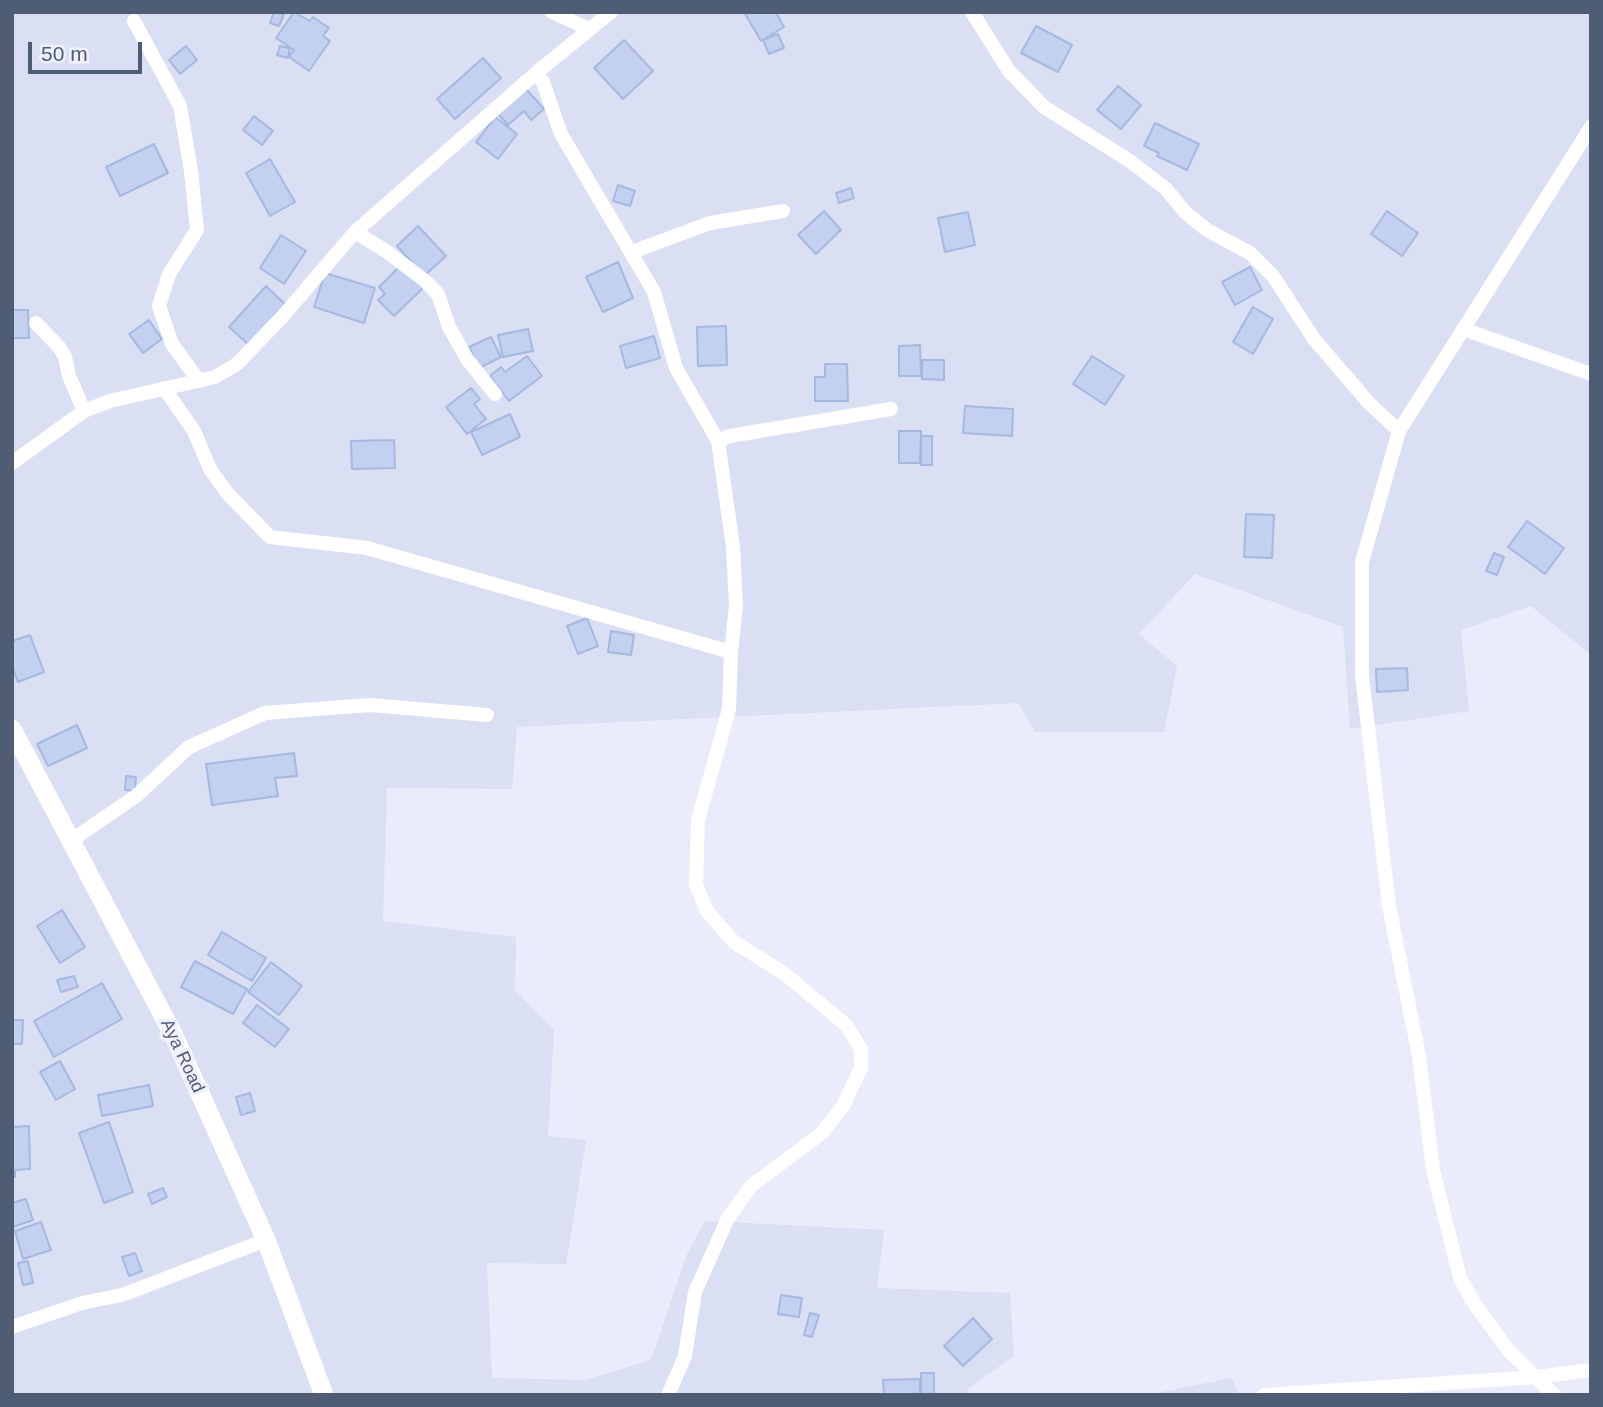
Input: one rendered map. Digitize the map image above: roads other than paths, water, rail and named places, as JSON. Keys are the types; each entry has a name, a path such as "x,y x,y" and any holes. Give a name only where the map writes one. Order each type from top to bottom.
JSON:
{"street":[{"path":"552,12 589,29"},
{"path":"12,463 84,411 110,401 215,377 237,364 283,316 355,232 536,73 611,12"},
{"path":"972,12 1009,71 1044,107 1130,161 1166,189 1185,212 1207,230 1250,253 1273,276 1322,348 1369,403 1399,431"},
{"path":"134,21 180,106 197,230 169,274 159,306 172,344 199,381"},
{"path":"536,73 542,82 561,134 654,292 676,368 718,441 733,547 736,607 729,709 698,820 696,885 707,911 734,942 785,974 846,1024 861,1049 861,1068 843,1105 822,1133 751,1185 728,1218 695,1292 685,1356 668,1395"},
{"path":"1553,1395 1509,1351 1474,1303 1460,1278 1433,1170 1419,1056 1389,906 1362,676 1362,562 1399,431 1591,127"},
{"path":"632,252 710,223 783,211"},
{"path":"355,232 386,251 438,294 449,327 467,359 495,394"},
{"path":"36,323 65,357 69,376 84,411"},
{"path":"1462,329 1591,374"},
{"path":"164,388 194,430 210,469 228,494 270,537 367,548 731,652"},
{"path":"718,441 730,436 891,409"},
{"path":"72,840 136,796 189,747 265,713 370,705 487,715"},
{"name":"Aya Road","path":"12,729 174,1036 266,1240 324,1395"},
{"path":"12,1328 82,1303 122,1295 266,1240"},
{"path":"1264,1395 1537,1377 1591,1370"}]}
